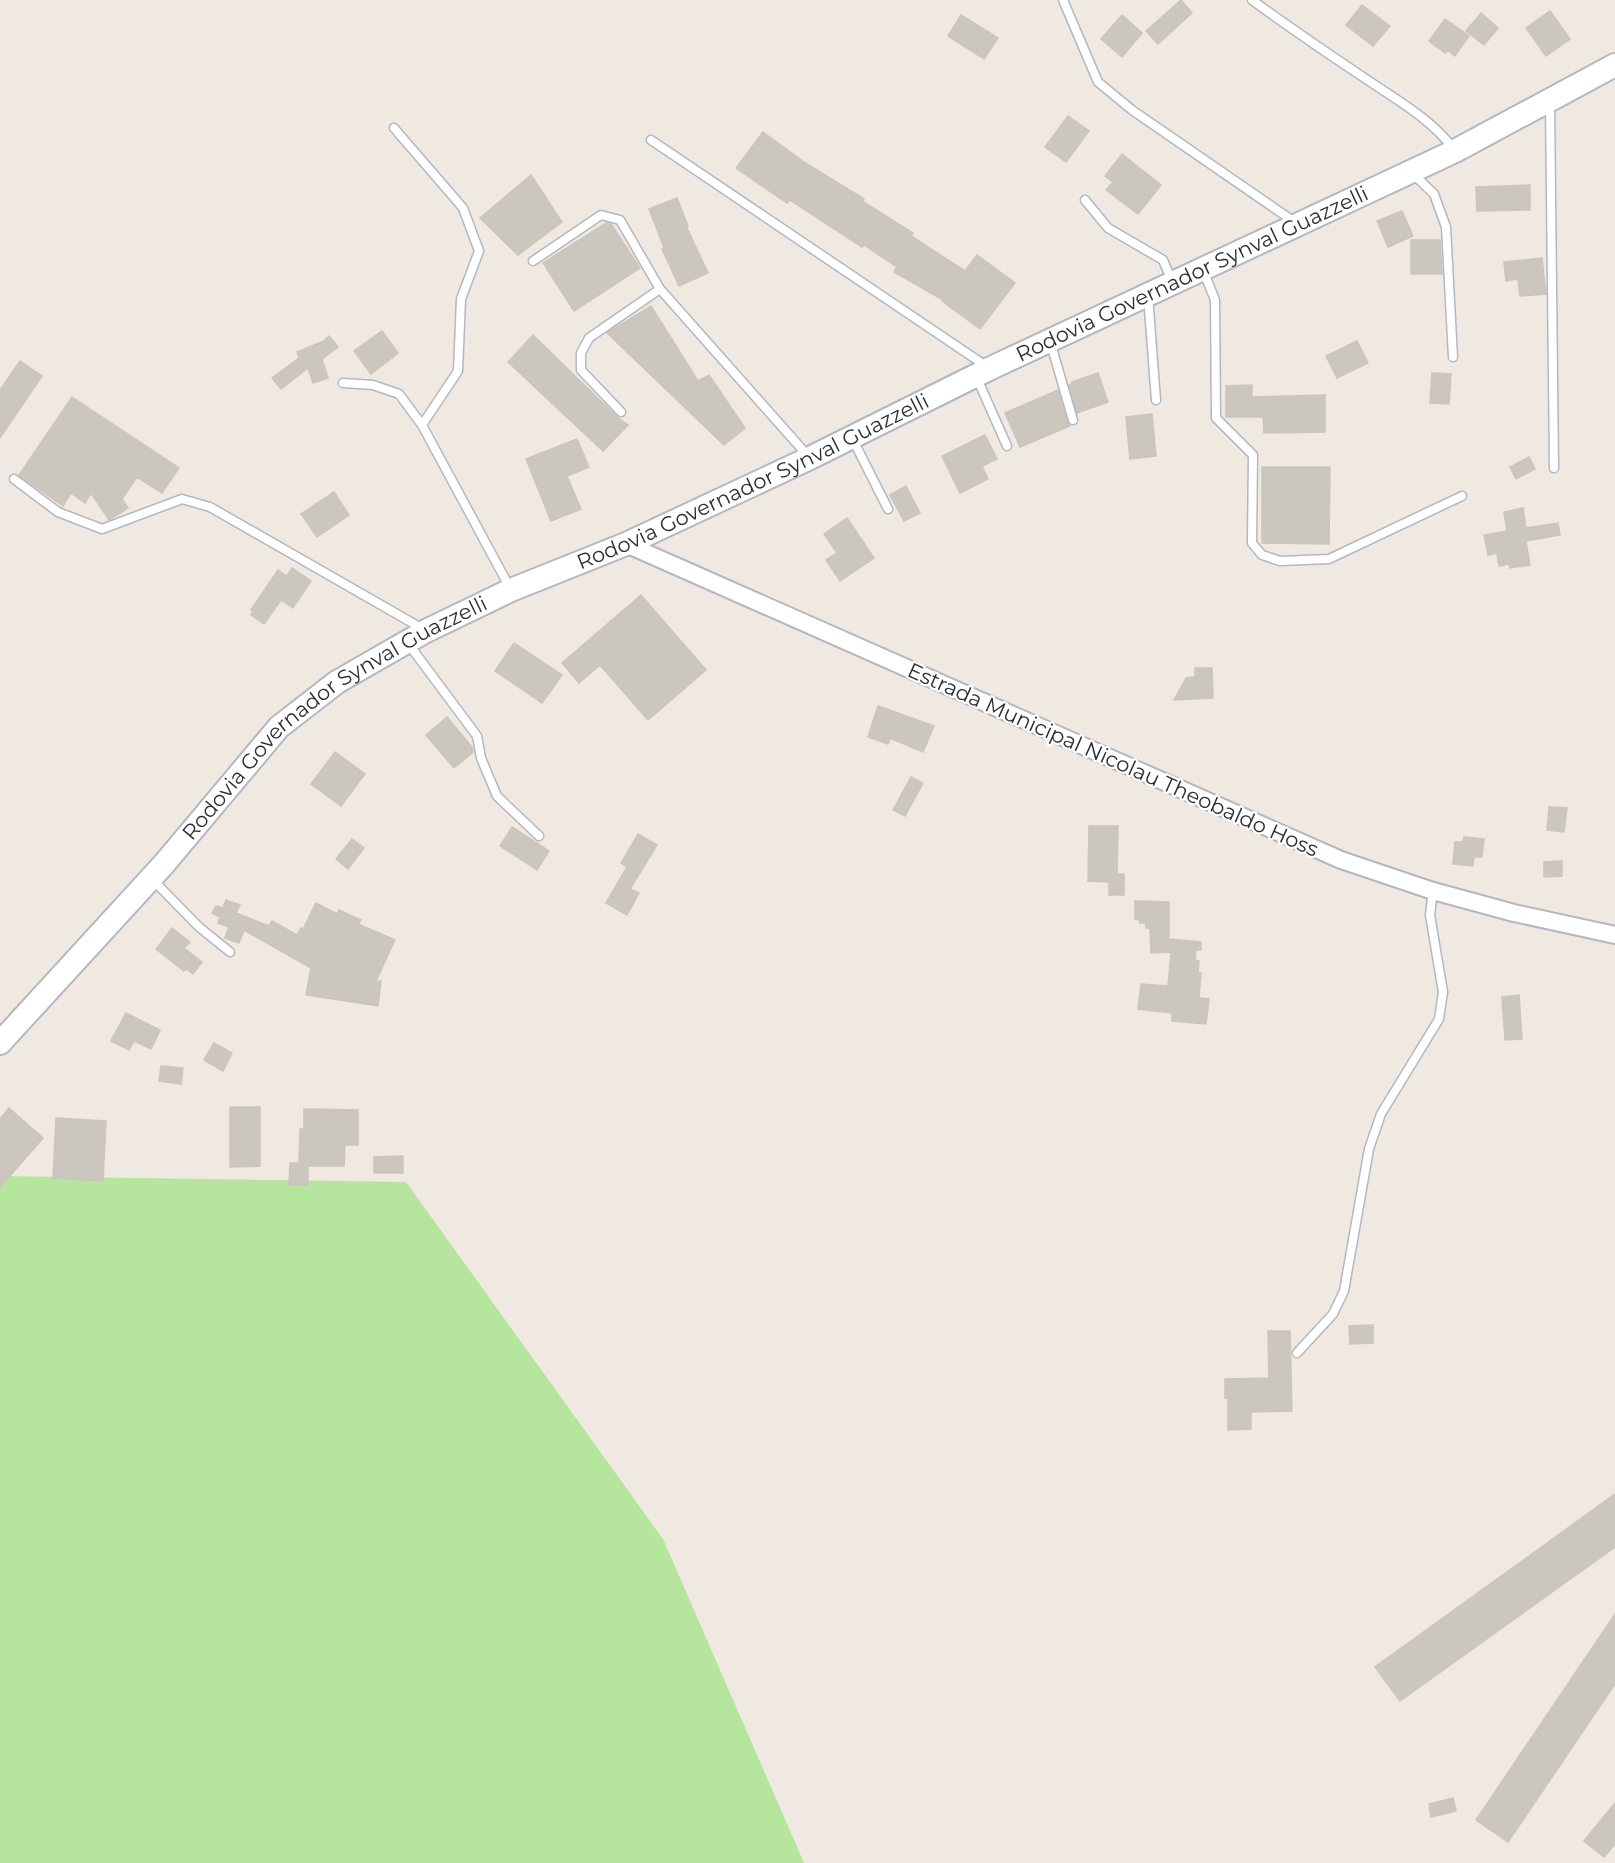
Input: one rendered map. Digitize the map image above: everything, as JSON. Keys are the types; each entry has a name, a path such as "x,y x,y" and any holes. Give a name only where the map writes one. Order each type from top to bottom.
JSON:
{"main road":[{"name":"Rodovia Governador Synval Guazzelli","path":"0,1043 151,878 279,727 337,682 416,637 512,590 626,544 810,458 983,372 1455,151 1615,65"}],"street":[{"name":"Estrada Municipal Nicolau Theobaldo Hoss","path":"626,544 1341,860 1433,891 1514,913 1615,935"}],"lane":[{"path":"1063,0 1098,82 1132,110 1299,225"},
{"path":"1252,0 1414,112 1445,138 1455,151"},
{"path":"1550,100 1554,468"},
{"path":"394,128 463,208 479,251 461,299 458,371 422,425"},
{"path":"651,140 983,372 1007,446"},
{"path":"1411,172 1434,194 1446,227 1453,357"},
{"path":"1085,200 1108,228 1163,260 1173,283"},
{"path":"533,261 601,215 620,220 660,289 810,458"},
{"path":"1202,270 1215,300 1216,418 1253,455 1252,543 1262,555 1280,561 1329,558 1462,496"},
{"path":"621,412 581,370 581,353 589,338 660,289"},
{"path":"1148,295 1156,400"},
{"path":"1050,341 1073,420"},
{"path":"343,383 373,384 399,394 422,425 512,590"},
{"path":"851,438 888,509"},
{"path":"14,479 58,512 102,529 182,499 210,507 416,637 477,736 481,758 497,796 539,836"},
{"path":"151,878 199,927 230,952"},
{"path":"1297,1353 1333,1314 1344,1291 1369,1149 1381,1114 1439,1019 1443,992 1431,915 1433,891"}],"green space":[{"path":"0,1176 406,1182 663,1539 804,1863 0,1863"}],"building":[{"path":"1181,0 1192,13 1158,44 1146,31"},
{"path":"1362,5 1390,26 1373,46 1346,25"},
{"path":"1550,11 1570,39 1546,56 1526,28"},
{"path":"1481,13 1498,28 1484,45 1466,31"},
{"path":"961,15 998,38 984,59 948,36"},
{"path":"1122,15 1142,33 1122,57 1101,39"},
{"path":"1445,19 1469,36 1455,56 1447,50 1445,53 1429,41"},
{"path":"1068,116 1089,131 1066,162 1045,147"},
{"path":"763,132 807,164 864,199 862,201 913,233 911,236 965,271 977,255 1015,283 980,329 943,300 894,272 897,267 864,245 862,247 790,200 787,203 736,168"},
{"path":"1122,154 1161,185 1138,214 1106,190 1113,182 1105,176"},
{"path":"531,175 562,222 518,255 480,218"},
{"path":"1530,185 1530,210 1477,211 1476,187"},
{"path":"677,198 688,226 686,226 708,273 679,286 662,249 664,248 649,209"},
{"path":"1402,211 1413,236 1388,247 1377,221"},
{"path":"606,223 611,224 640,268 574,311 543,263"},
{"path":"1411,240 1440,240 1442,274 1411,274"},
{"path":"1542,258 1546,294 1520,296 1518,279 1506,281 1504,262"},
{"path":"651,306 698,381 709,375 745,428 724,445 607,333"},
{"path":"382,331 398,353 371,374 354,351"},
{"path":"533,335 628,425 603,451 508,362"},
{"path":"329,336 338,347 322,359 328,378 313,383 308,368 281,389 272,378 299,358 297,352 324,341"},
{"path":"1357,341 1368,363 1337,378 1326,356"},
{"path":"20,361 42,376 0,438 0,390"},
{"path":"1098,373 1108,402 1077,413 1069,385"},
{"path":"1432,373 1451,374 1449,404 1430,403"},
{"path":"1252,385 1252,397 1325,395 1325,432 1264,433 1263,417 1226,417 1226,386"},
{"path":"1058,390 1070,426 1020,447 1005,413"},
{"path":"72,397 179,468 162,493 137,477 122,499 128,508 109,520 91,493 85,503 71,493 63,506 19,475"},
{"path":"1152,414 1156,456 1130,459 1126,417"},
{"path":"985,435 997,459 982,466 988,479 960,493 942,456"},
{"path":"577,439 589,467 567,476 581,509 551,521 526,459"},
{"path":"1529,457 1535,469 1516,479 1510,467"},
{"path":"1262,467 1330,467 1329,544 1262,543"},
{"path":"906,486 920,513 904,521 890,495"},
{"path":"334,492 349,515 317,537 301,514"},
{"path":"1523,508 1526,528 1558,523 1560,535 1526,541 1530,565 1510,568 1509,564 1499,566 1497,553 1488,555 1484,535 1507,531 1504,512"},
{"path":"847,518 874,558 840,581 826,560 837,553 824,534"},
{"path":"292,568 311,581 293,608 281,600 264,624 251,615 253,611 251,610 278,570 287,576"},
{"path":"641,595 706,670 648,720 600,665 579,683 562,663"},
{"path":"514,643 562,675 542,703 495,671"},
{"path":"1195,668 1212,668 1213,698 1174,700 1186,678 1195,677"},
{"path":"878,706 934,726 923,752 890,738 888,744 868,737"},
{"path":"447,717 472,747 473,752 454,768 426,735"},
{"path":"335,752 365,774 341,806 311,784"},
{"path":"911,777 923,783 905,816 893,810"},
{"path":"1549,807 1567,808 1564,832 1547,830"},
{"path":"1089,826 1118,826 1117,874 1124,874 1124,895 1109,895 1109,882 1088,881"},
{"path":"512,827 549,851 537,870 500,846"},
{"path":"638,834 657,845 630,889 639,893 627,915 606,903 627,867 621,863"},
{"path":"1464,837 1484,839 1482,857 1474,857 1473,866 1453,864 1455,842 1463,842"},
{"path":"352,839 364,848 348,869 336,859"},
{"path":"1562,861 1562,876 1544,877 1544,862"},
{"path":"226,900 240,905 236,913 269,926 272,921 297,935 301,928 303,929 316,903 337,914 339,910 361,920 358,924 395,940 376,981 381,981 378,1006 306,995 311,968 244,930 239,943 225,938 229,927 218,923 220,917 212,913 216,906 223,908"},
{"path":"1135,901 1169,902 1169,939 1201,942 1201,950 1196,950 1195,960 1199,961 1198,973 1201,973 1199,998 1209,999 1206,1024 1172,1021 1172,1013 1138,1009 1141,984 1168,986 1171,952 1151,953 1150,928 1146,928 1146,923 1140,923 1139,919 1135,919"},
{"path":"172,928 190,942 184,948 202,962 193,974 186,969 184,971 156,949"},
{"path":"1519,995 1522,1039 1505,1040 1502,997"},
{"path":"126,1013 160,1030 151,1049 134,1041 129,1050 111,1041"},
{"path":"214,1043 232,1053 223,1071 204,1060"},
{"path":"161,1066 183,1068 181,1084 159,1081"},
{"path":"230,1107 260,1107 260,1166 230,1167"},
{"path":"9,1108 43,1138 0,1187 0,1119"},
{"path":"304,1109 358,1110 358,1145 345,1145 344,1166 308,1166 308,1185 289,1185 290,1163 299,1163 300,1129 304,1129"},
{"path":"56,1118 106,1121 103,1181 53,1178"},
{"path":"403,1156 403,1173 374,1173 374,1157"},
{"path":"1373,1325 1373,1343 1350,1344 1349,1326"},
{"path":"1268,1331 1290,1331 1292,1411 1251,1412 1251,1429 1228,1430 1228,1398 1225,1398 1225,1379 1269,1378"},
{"path":"1615,1494 1615,1547 1400,1701 1375,1667"},
{"path":"1615,1614 1615,1684 1508,1842 1476,1820"},
{"path":"1453,1798 1456,1811 1431,1817 1429,1804"},
{"path":"1615,1803 1615,1844 1604,1857 1584,1841"}]}
